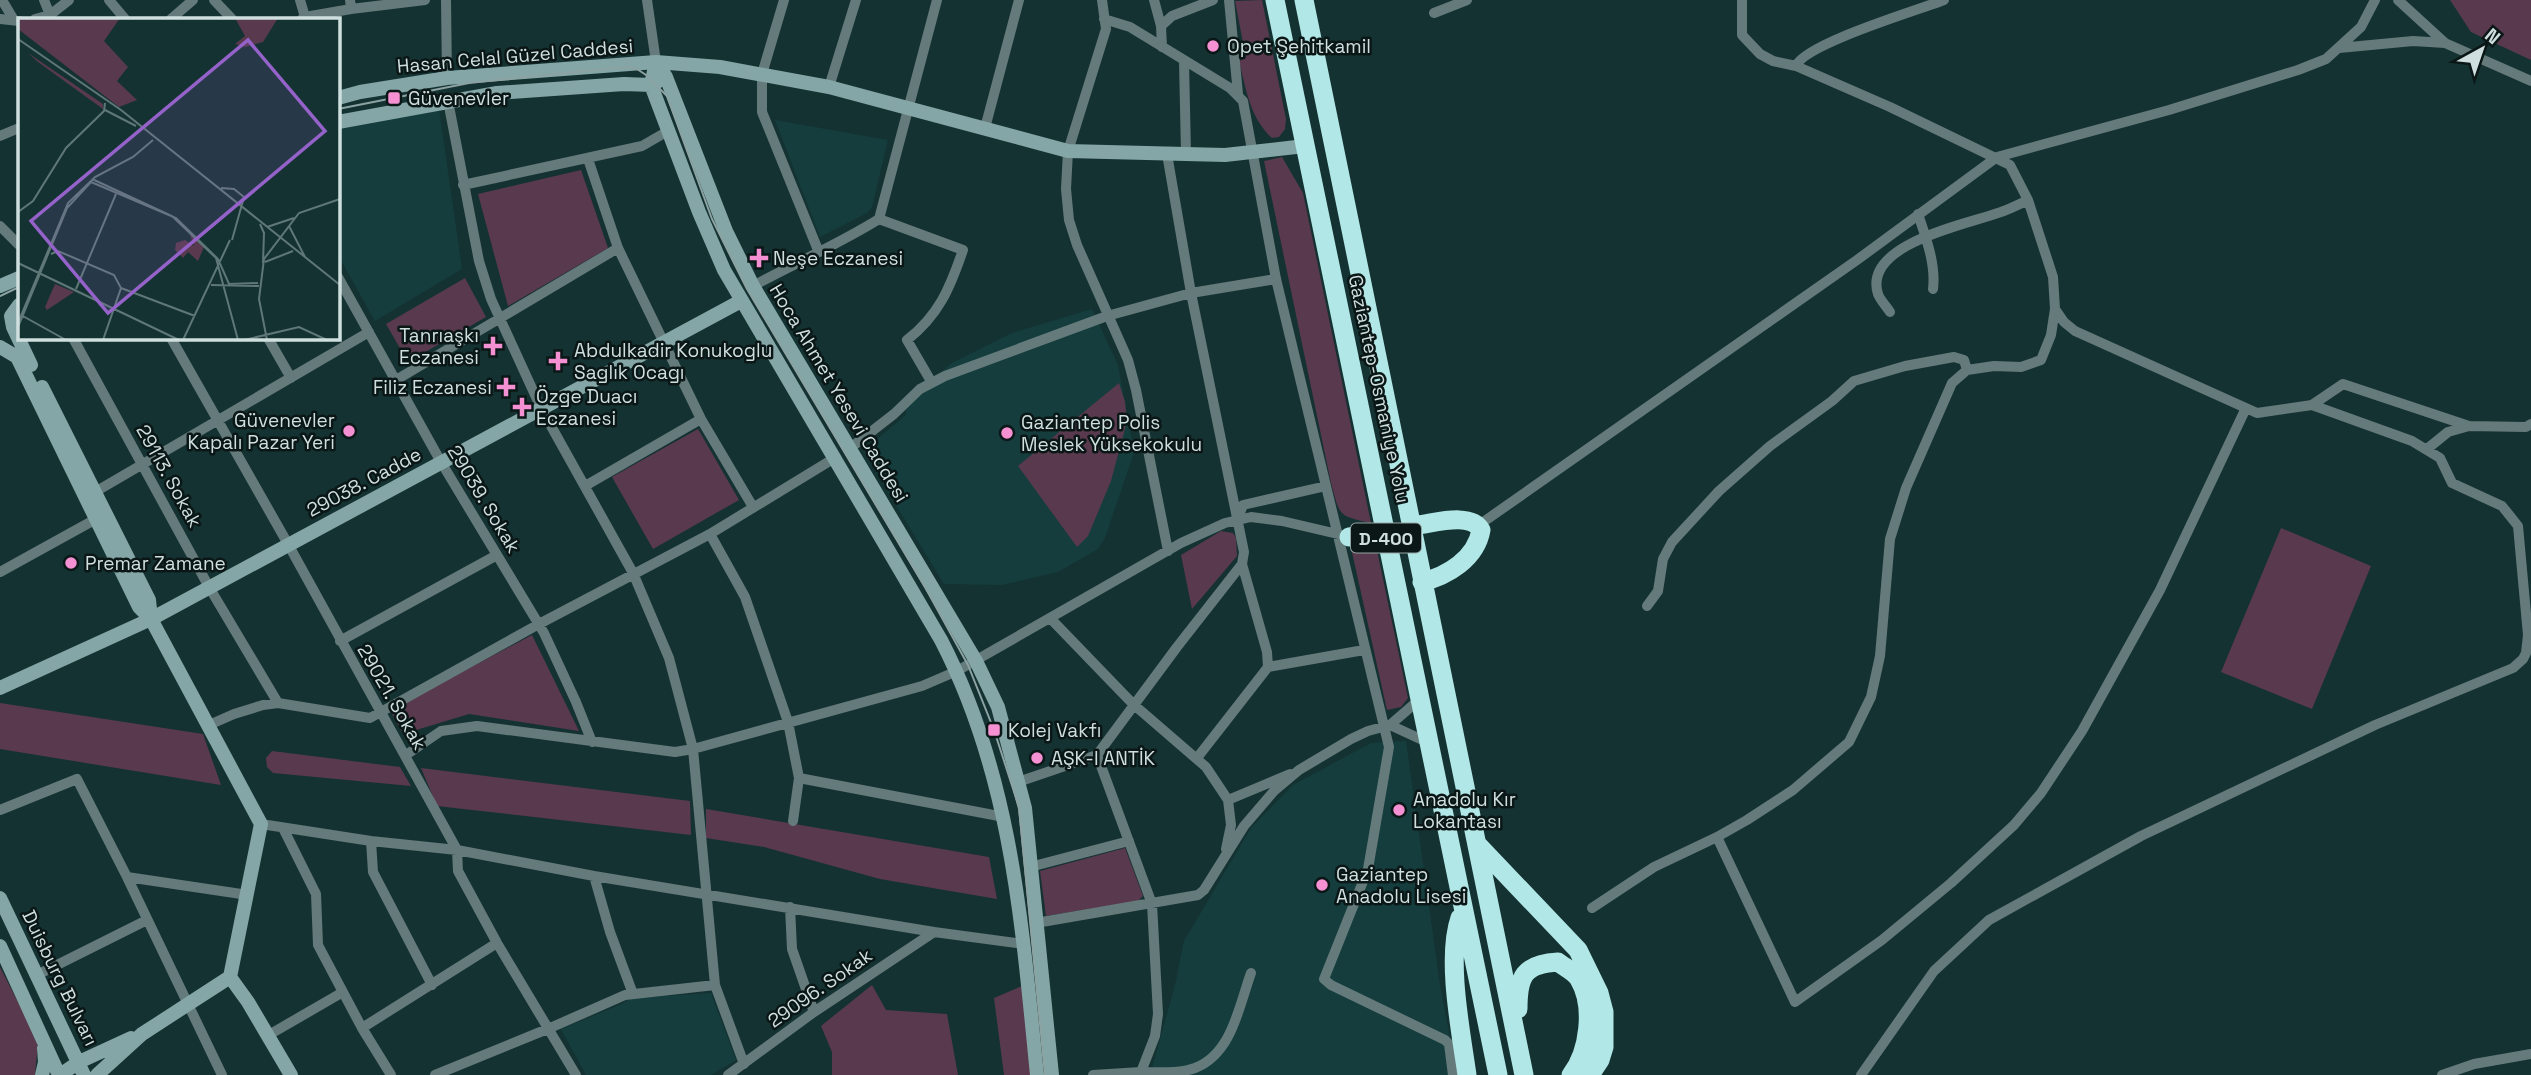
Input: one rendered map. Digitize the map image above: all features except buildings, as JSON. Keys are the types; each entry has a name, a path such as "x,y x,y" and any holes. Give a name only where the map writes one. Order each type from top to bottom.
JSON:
{"highway":[{"name":"Gaziantep-Osmaniye Yolu","path":"1275,0 1498,1075"},
{"name":"Gaziantep-Osmaniye Yolu","path":"1304,0 1524,1075"},
{"path":"1418,525 1463,520 1479,525 1480,537 1459,565 1449,572 1422,582"},
{"path":"1343,536 1373,534"},
{"path":"1477,845 1577,950 1599,993 1604,1013 1604,1047 1600,1060 1590,1075"},
{"path":"1463,911 1456,930 1455,993 1466,1075"},
{"path":"1517,1042 1518,994 1524,975 1531,967 1558,962 1578,977 1587,1001 1587,1043 1581,1062 1571,1075"}],"street":[{"path":"2,0 17,20"},
{"path":"44,0 50,15"},
{"path":"39,18 50,15 69,0"},
{"path":"109,0 124,18"},
{"path":"172,18 193,0"},
{"path":"214,0 231,18"},
{"path":"300,0 303,18 350,5 425,0"},
{"path":"446,0 447,78"},
{"path":"647,0 656,62 651,86"},
{"path":"784,0 762,74 762,112 818,250"},
{"path":"829,87 856,0"},
{"path":"753,286 879,219 937,0"},
{"path":"985,128 1019,0"},
{"path":"1102,0 1106,29 1068,151 1066,189 1069,220 1077,245 1128,360 1168,551"},
{"path":"1154,0 1161,26 1162,47"},
{"path":"1161,26 1172,16 1213,0"},
{"path":"1229,0 1238,94 1243,102 1276,279 1325,486 1343,536 1364,650 1387,726 1388,747 1368,869 1324,979 1331,985 1445,1040 1449,1044 1453,1075"},
{"path":"1434,13 1467,0"},
{"path":"1592,908 1654,867 1717,837 1793,790 1849,742 1871,697 1880,656 1890,539 1906,488 1952,383 1968,370 1994,366 2021,367 2041,360 2055,309 2053,277 2028,200 2010,165 1890,107 1796,66 1773,61 1760,54 1742,35 1742,0"},
{"path":"1796,66 1798,59 1818,46 1944,0"},
{"path":"1479,525 1997,157 2169,110 2326,59 2361,27 2375,0"},
{"path":"2398,0 2445,43 2531,81"},
{"path":"0,19 17,20"},
{"path":"1104,19 1130,27 1238,94"},
{"path":"2338,48 2413,41 2445,43"},
{"path":"1184,61 1186,154"},
{"name":"Hasan Celal Güzel Caddesi","path":"340,97 447,78 656,62 762,74 829,87 1068,151 1225,155 1305,146"},
{"name":"Hoca Ahmet Yesevi Caddesi","path":"656,62 666,77 726,231 753,286 976,661 998,707 1025,808 1052,1075"},
{"path":"651,86 697,65"},
{"name":"Hasan Celal Güzel Caddesi","path":"340,122 510,92 624,84 651,86"},
{"name":"Hoca Ahmet Yesevi Caddesi","path":"651,86 724,270 957,671 994,776 1004,817 1024,944 1037,1075"},
{"path":"448,101 479,261 491,299 541,408 633,573 669,657 693,749 715,985 744,1064"},
{"path":"0,136 18,130"},
{"path":"463,185 642,146 668,131"},
{"path":"1167,154 1191,293 1244,552 1242,564 1267,652 1268,667 1197,758"},
{"path":"588,159 618,248 666,341 701,419 753,507"},
{"path":"1890,312 1878,294 1879,272 1896,253 1925,236 1999,213 2028,200"},
{"path":"1918,215 1935,276 1933,289"},
{"path":"879,219 963,250 938,311 907,340 932,383"},
{"path":"0,226 18,244"},
{"path":"396,380 618,248"},
{"path":"1,285 18,278"},
{"path":"849,449 894,414 920,389 945,376 1107,316 1191,293 1276,279"},
{"name":"29039. Sokak","path":"340,281 442,462 538,624 592,742"},
{"name":"29038. Cadde","path":"0,688 150,619 741,301"},
{"path":"0,313 18,304"},
{"path":"18,306 11,316 18,337"},
{"path":"2055,309 2075,331 2257,413 2312,405 2343,384 2469,426"},
{"path":"95,492 369,332"},
{"path":"19,340 149,600 150,619"},
{"name":"29113. Sokak","path":"74,340 209,587 278,703"},
{"name":"29021. Sokak","path":"172,340 457,850 457,871 576,1075"},
{"path":"269,340 290,378"},
{"path":"0,347 17,357 139,607 150,619 261,824 230,977 142,1034 81,1068 60,1075"},
{"path":"1647,606 1658,591 1663,559 1672,542 1709,501 1770,446 1832,401 1854,381 1905,366 1954,357 1964,360 1968,370"},
{"path":"1861,1075 1934,971 1989,920 2141,836 2375,724 2513,668 2527,658 2528,635 2518,526 2502,506 2452,483 2440,458 2412,441 2312,405"},
{"path":"1717,837 1795,1002 1882,940 1951,883 2014,825 2057,770 2082,731 2160,590 2246,408"},
{"path":"585,486 701,419"},
{"path":"2427,449 2448,432 2469,426 2526,427 2531,424"},
{"path":"209,725 234,713 278,703 370,719 538,624 709,534 833,459"},
{"path":"1237,520 1242,505 1325,486"},
{"path":"406,755 441,731 477,726 675,752 693,749 922,685 957,671 1168,551 1225,523 1251,517 1282,521 1343,536"},
{"path":"0,572 96,519"},
{"path":"709,534 745,597 789,722 799,778 793,821"},
{"path":"340,641 497,555"},
{"path":"1018,782 1097,755 1133,704 1242,564"},
{"path":"1050,618 1133,704 1213,775 1228,800 1231,825 1225,857"},
{"path":"1268,667 1364,650"},
{"path":"1228,800 1299,770 1351,739 1387,726 1420,699"},
{"path":"1387,726 1429,743"},
{"path":"1097,755 1152,904 1158,1014 1152,1045 1141,1072"},
{"path":"1035,923 1198,895 1204,890 1244,826 1274,791 1299,770"},
{"path":"799,778 1004,817"},
{"path":"0,810 77,779 127,877 218,1073"},
{"path":"261,824 371,841 457,850 594,876 934,932 1024,944"},
{"path":"283,828 316,894 318,945 362,1028 391,1075"},
{"path":"371,841 373,872 432,985"},
{"path":"1030,867 1129,841"},
{"path":"594,876 610,932 633,994"},
{"path":"127,877 248,895"},
{"name":"Duisburg Bulvarı","path":"0,898 81,1068"},
{"path":"790,907 792,949 814,1012"},
{"path":"37,975 147,920"},
{"name":"29096. Sokak","path":"728,1075 814,1012 934,932"},
{"path":"362,1028 497,943"},
{"name":"Duisburg Bulvarı","path":"0,946 60,1075"},
{"path":"1093,1075 1194,1069 1204,1064 1230,1035 1251,973"},
{"path":"230,977 291,1075"},
{"path":"435,1075 625,995 715,985"},
{"path":"267,1036 344,992"},
{"path":"97,1075 142,1034"},
{"path":"41,1075 45,1062 44,1039"},
{"path":"2442,1075 2473,1064 2531,1054"}],"shaded area":[{"path":"1262,0 1286,119 1285,129 1279,137 1272,138 1254,112 1239,61 1246,58 1235,1"},
{"path":"2450,0 2531,0 2531,60 2471,32"},
{"path":"439,109 462,269 375,321 340,259 340,127"},
{"path":"775,120 888,140 872,207 867,213 820,237"},
{"path":"1282,157 1303,193 1371,523 1346,516 1342,512 1331,483 1264,161"},
{"path":"581,170 608,248 508,306 478,194"},
{"path":"465,278 486,317 408,362 386,324"},
{"name":"Gaziantep Polis Meslek Yüksekokulu","path":"1092,309 1118,365 1134,452 1105,538 1098,549 1058,572 1002,585 944,584 863,451 906,415 906,401 952,363 1012,333"},
{"path":"1119,383 1127,421 1111,481 1088,536 1077,547 1018,466"},
{"path":"698,429 739,500 653,549 612,477"},
{"path":"2281,528 2371,566 2312,709 2221,672"},
{"path":"1221,531 1233,533 1237,556 1192,609 1181,555"},
{"path":"1375,541 1408,698 1401,707 1387,710 1352,552 1361,545"},
{"path":"532,635 579,731 469,714 403,734 390,710"},
{"path":"0,703 203,734 221,785 0,749"},
{"name":"Gaziantep Anadolu Lisesi","path":"1406,741 1440,985 1457,1075 1150,1075 1184,941 1251,828 1293,785 1371,743"},
{"path":"272,751 400,767 411,786 273,773 267,767 266,758"},
{"path":"421,768 690,801 691,835 437,806"},
{"path":"706,809 989,857 997,899 880,879 764,847 706,838"},
{"path":"1125,848 1143,896 1138,901 1046,916 1040,871"},
{"path":"0,967 38,1041 35,1075 0,1075"},
{"path":"872,985 886,1010 947,1014 958,1075 832,1075 832,1052 821,1026"},
{"path":"1022,986 1031,1075 1004,1075 994,998"},
{"path":"711,993 736,1060 711,1075 586,1075 561,1029 631,998"}],"tram line":[{"path":"340,109 469,83 625,67 637,69 646,75 667,96 712,219 747,289 925,587 968,665 994,730 1019,807 1045,1075"},
{"path":"0,296 18,287"}],"place":[{"name":"Opet Şehitkamil","path":"1213,46"},
{"name":"Güvenevler","path":"394,98"},
{"name":"Neşe Eczanesi","path":"759,258"},
{"name":"Tanrıaşkı Eczanesi","path":"493,346"},
{"name":"Abdulkadir Konukoglu Saglık Ocagı","path":"558,361"},
{"name":"Filiz Eczanesi","path":"506,387"},
{"name":"Özge Duacı Eczanesi","path":"522,407"},
{"name":"Güvenevler Kapalı Pazar Yeri","path":"349,431"},
{"name":"Gaziantep Polis Meslek Yüksekokulu","path":"1007,433"},
{"name":"Premar Zamane","path":"71,563"},
{"name":"Kolej Vakfı","path":"994,730"},
{"name":"AŞK-I ANTİK","path":"1037,758"},
{"name":"Anadolu Kır Lokantası","path":"1399,810"},
{"name":"Gaziantep Anadolu Lisesi","path":"1322,885"}]}
